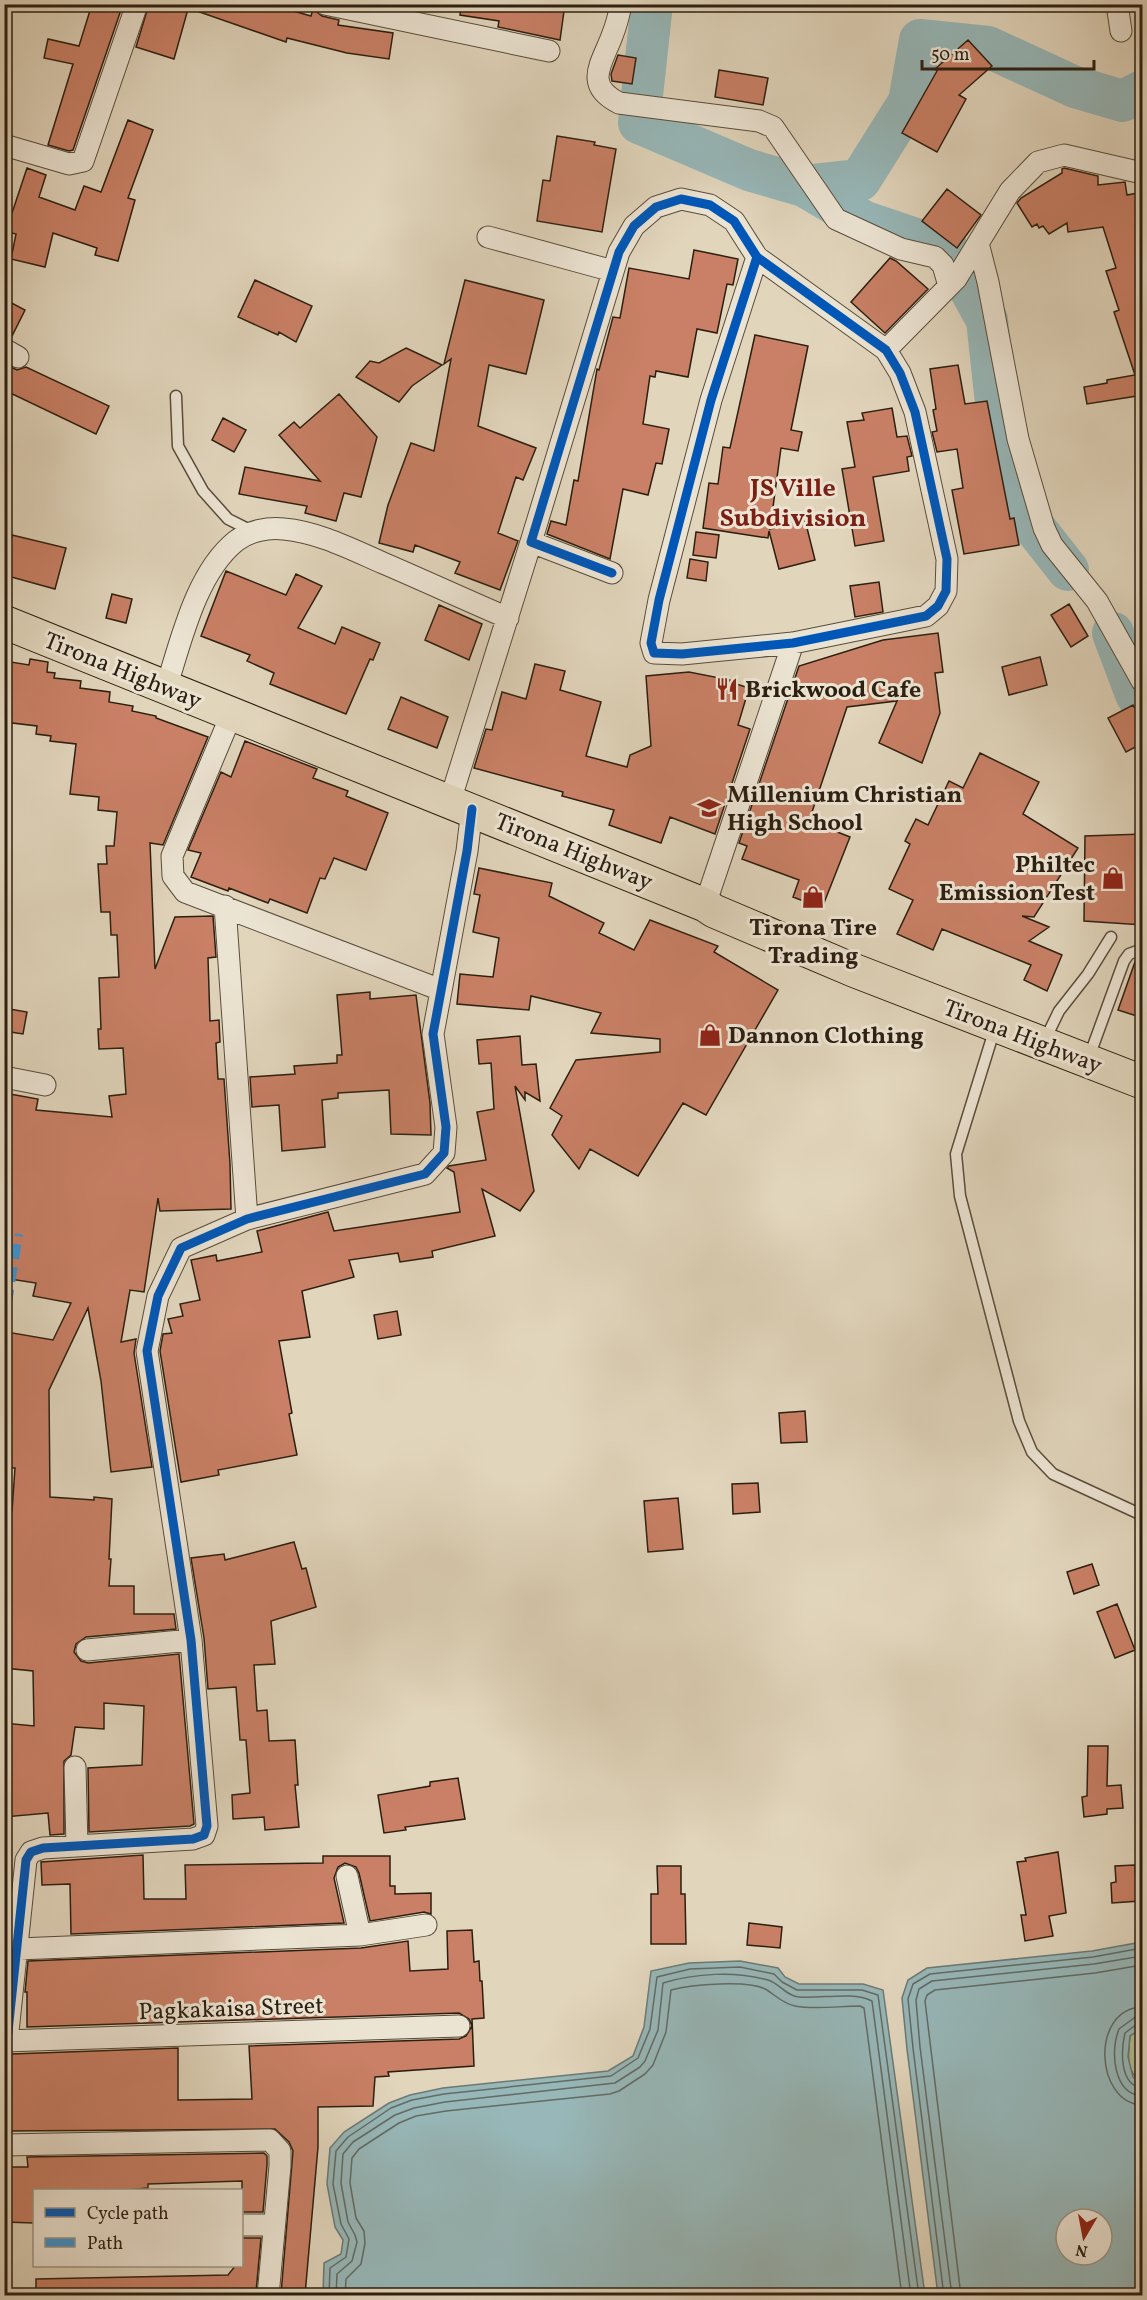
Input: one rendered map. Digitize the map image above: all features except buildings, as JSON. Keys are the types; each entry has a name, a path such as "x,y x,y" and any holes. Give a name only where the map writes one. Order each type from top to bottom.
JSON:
{"main road":[{"name":"Tirona Highway","path":"4,622 705,905 714,911 853,970 1088,1062 1140,1073"}],"street":[{"path":"4,145 69,164 83,161 137,4"},
{"path":"325,4 373,10 549,51"},
{"path":"621,4 612,37 598,67 598,83 605,94 619,103 759,121 773,127 836,219 901,249 935,257 944,265 952,283"},
{"path":"1117,4 1121,31"},
{"path":"886,350 952,283 1010,191 1038,162 1064,155 1143,173"},
{"path":"6,2041 26,1860 31,1852 43,1848 193,1839 204,1835 208,1814 191,1640 147,1351 158,1296 181,1248 247,1219 425,1174 444,1153 446,1126 433,1034 467,851 461,805 461,761 508,618 619,252 634,226 656,207 681,199 710,205 734,221 757,257 886,350 900,373 915,412 947,559 946,591 938,606 926,616 794,643 666,655 654,653 651,642 659,600 711,400 757,257"},
{"path":"488,237 613,271"},
{"path":"973,251 1018,439 1044,528 1052,545 1097,602 1143,681"},
{"path":"166,688 189,617 204,583 219,560 237,540 269,528 285,529 331,541 508,618"},
{"path":"531,542 612,573"},
{"path":"705,905 794,643"},
{"path":"232,713 172,856 173,876 185,892 441,990"},
{"path":"225,906 247,1219"},
{"path":"4,1077 45,1085"},
{"path":"87,1650 191,1640"},
{"path":"75,1767 77,1846"},
{"path":"347,1876 360,1935"},
{"path":"18,1948 360,1935 426,1925"},
{"name":"Pagkakaisa Street","path":"6,2041 459,2026"},
{"path":"4,2145 270,2140 280,2151 268,2295"},
{"path":"243,2225 274,2225"}],"lane":[{"path":"176,396 178,446 203,491 228,519 254,532"},
{"path":"1043,1045 1059,1011 1088,974 1111,937"},
{"path":"1088,1062 1124,961 1129,954 1137,951 1143,954"},
{"path":"995,1026 957,1154 960,1196 1019,1421 1032,1452 1053,1474 1143,1515"}],"green space":[{"path":"1142,2028 1142,2083 1130,2068 1128,2056 1130,2036"}],"water":[{"path":"1142,1942 1142,2028 1130,2036 1128,2057 1133,2077 1142,2083 1142,2295 938,2295 902,1998 908,1980 927,1968 1092,1951"},
{"path":"740,1961 778,1968 785,1977 799,1984 863,1984 883,1990 925,2295 323,2295 324,2263 341,2254 343,2240 335,2227 327,2184 330,2148 344,2132 389,2103 410,2095 443,2088 608,2071 633,2056 644,2027 651,1971 689,1963"}],"waterway":[{"path":"652,4 639,123 749,170 804,186"},
{"path":"1068,570 1020,509 1000,440 987,320 948,250 865,222 804,186 860,180 909,102 920,40 988,47 1075,87 1123,101 1142,91"},
{"path":"1113,633 1136,694 1142,703"}],"marked path":[{"path":"4,1327 19,1234"}],"cycle path":[{"path":"612,573 531,542 619,252 634,226 656,207 681,199 710,205 734,221 757,257 886,350 900,373 915,412 947,559 946,591 938,606 926,616 793,643 682,654 654,653 651,643 659,600 711,400 757,257"},
{"path":"7,2041 26,1860 31,1852 43,1848 193,1839 204,1835 207,1826 191,1640 147,1351 158,1296 181,1248 247,1219 425,1174 444,1153 446,1127 433,1034 467,851 472,809"}],"place":[{"name":"Brickwood Cafe","path":"727,689"},
{"name":"Millenium Christian High School","path":"709,808"},
{"name":"Philtec Emission Test","path":"1113,878"},
{"name":"Tirona Tire Trading","path":"813,897"},
{"name":"Dannon Clothing","path":"710,1035"}],"district":[{"name":"JS Ville Subdivision","path":"793,502"}]}
